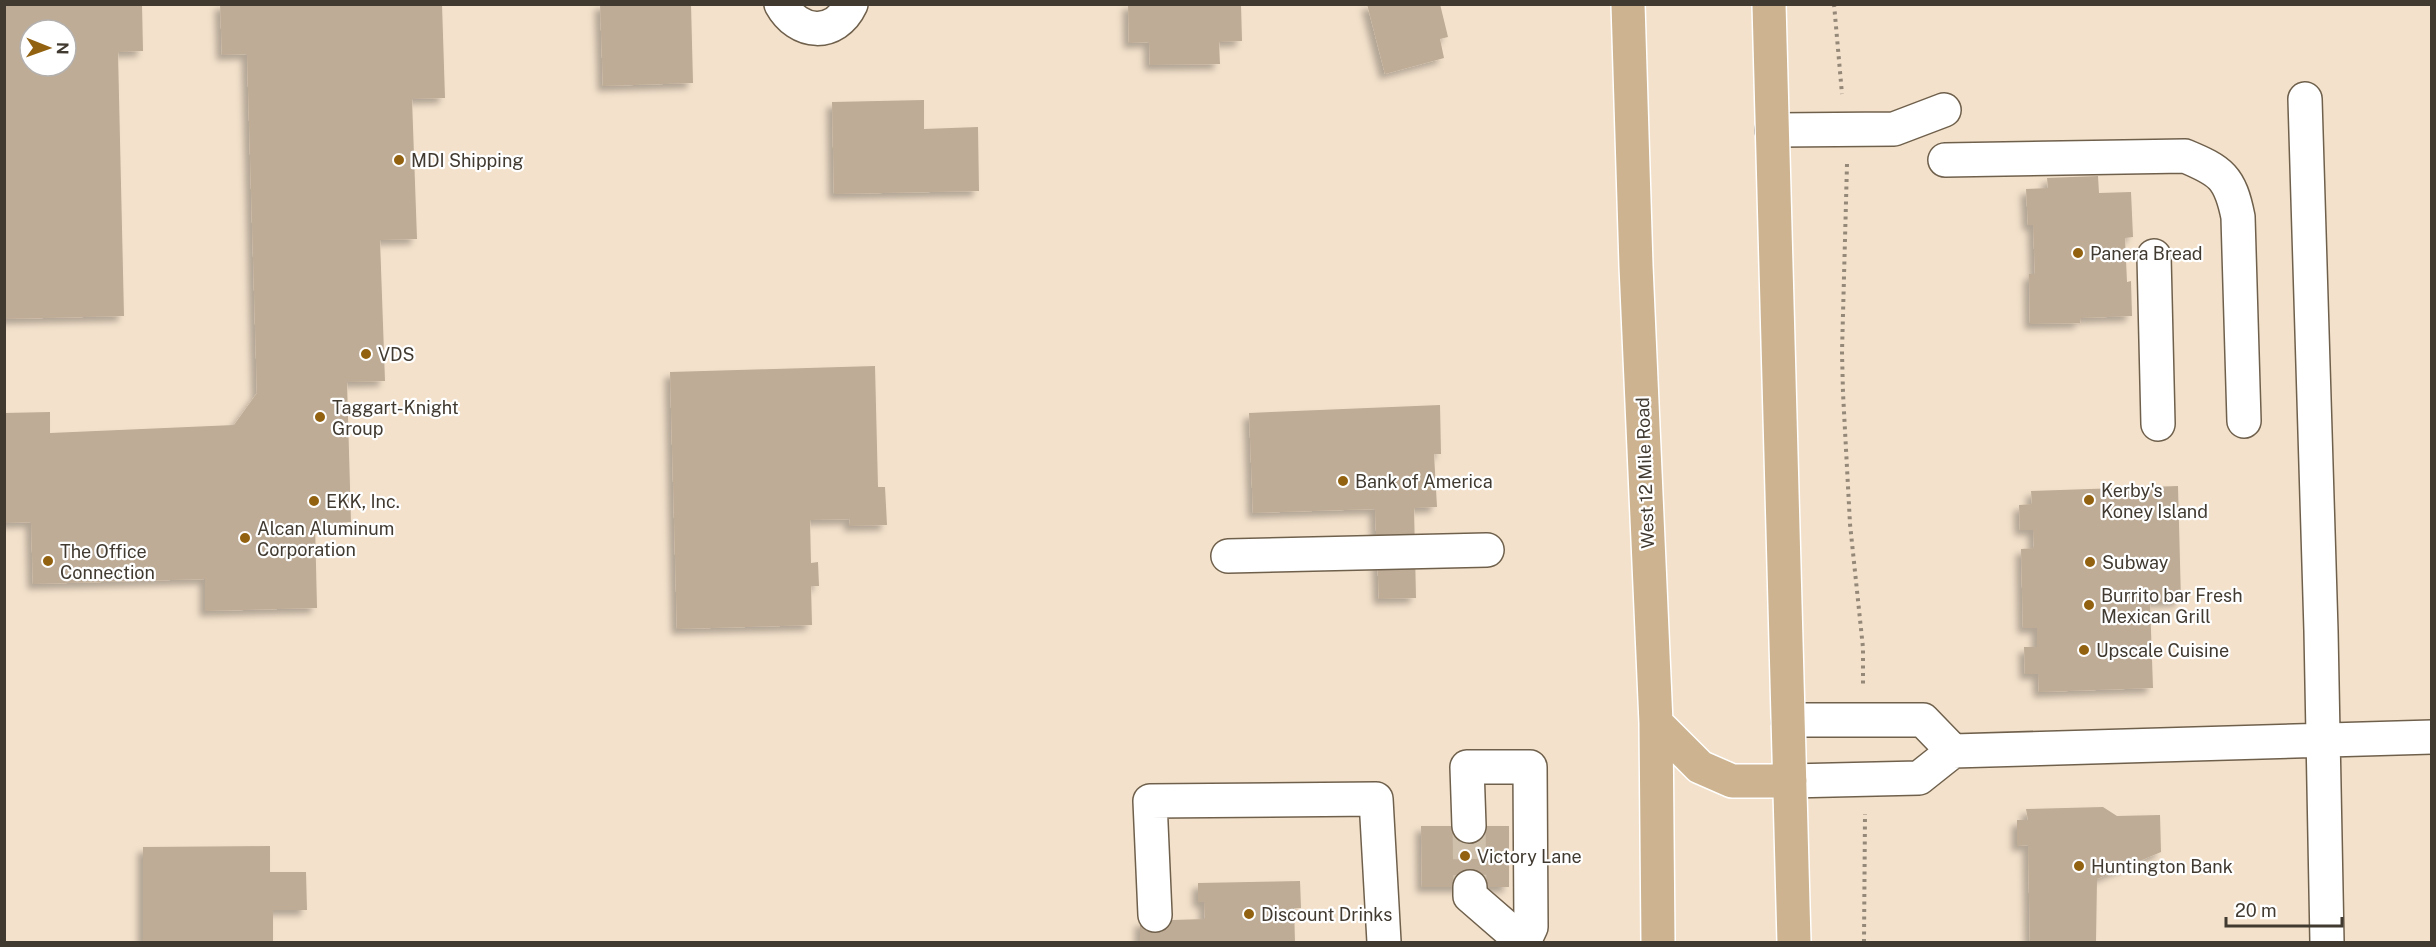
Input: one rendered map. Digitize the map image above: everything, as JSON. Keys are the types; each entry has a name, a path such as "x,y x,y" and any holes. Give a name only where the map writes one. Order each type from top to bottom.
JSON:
{"main road":[{"name":"West 12 Mile Road","path":"1628,4 1656,723 1658,942"},
{"path":"1769,4 1794,942"},
{"path":"1656,723 1700,767 1732,781 1790,781"}],"lane":[{"path":"782,4 790,18 801,26 815,29 830,26 842,18 851,4"},
{"path":"2305,99 2323,739 2326,942"},
{"path":"1772,130 1894,129 1944,110"},
{"path":"1945,160 2185,156 2215,168 2233,192 2238,217 2244,421"},
{"path":"2154,256 2158,424"},
{"path":"1228,556 1487,550"},
{"path":"1788,720 1923,720 1953,751"},
{"path":"1790,781 1919,778 1953,751 2432,737"},
{"path":"1469,826 1467,767 1530,767 1531,927 1523,942 1470,896 1470,887"},
{"path":"1155,915 1150,801 1376,799 1384,942"}],"path":[{"path":"1834,4 1847,174 1842,352 1850,524 1863,648 1862,720"},
{"path":"1864,778 1864,942"}],"building":[{"path":"4,4 142,4 143,51 118,52 124,316 4,319"},
{"path":"220,4 442,4 445,98 412,99 417,239 380,240 385,381 347,382 351,522 315,523 317,608 205,611 205,579 33,584 31,522 4,523 4,413 50,412 50,433 234,425 257,393 247,54 222,55"},
{"path":"600,4 691,4 693,83 603,86"},
{"path":"1128,4 1241,4 1242,41 1219,42 1220,64 1150,65 1149,42 1129,43"},
{"path":"1367,4 1440,4 1448,37 1440,39 1444,58 1385,74"},
{"path":"924,100 924,129 978,127 979,191 834,194 832,102"},
{"path":"2098,176 2099,193 2131,192 2133,237 2125,238 2127,282 2131,281 2132,316 2081,318 2080,323 2030,324 2029,274 2035,274 2033,225 2028,225 2026,189 2048,188 2047,178"},
{"path":"875,366 878,487 885,487 887,525 849,526 850,519 810,520 811,563 818,562 819,586 811,586 812,625 677,629 670,372"},
{"name":"Bank of America","path":"1440,405 1441,454 1434,454 1437,507 1414,508 1416,598 1379,599 1375,509 1253,513 1249,413"},
{"path":"2178,486 2181,601 2150,602 2153,688 2039,692 2038,674 2025,674 2024,647 2037,647 2037,628 2023,628 2021,549 2034,548 2033,530 2020,530 2019,505 2032,504 2031,491"},
{"name":"Huntington Bank","path":"2103,807 2117,816 2160,815 2161,852 2097,879 2096,942 2030,942 2028,845 2017,846 2017,820 2028,820 2026,809"},
{"name":"Victory Lane","path":"1421,826 1509,826 1509,887 1422,887"},
{"path":"270,846 270,872 306,872 307,910 273,910 273,942 143,942 143,847"},
{"name":"Discount Drinks","path":"1300,881 1301,908 1294,908 1295,942 1140,942 1140,921 1205,919 1204,902 1198,902 1198,883"}],"tunnel":[{"path":"1469,826 1470,887"}],"place":[{"name":"MDI Shipping","path":"399,160"},
{"name":"Panera Bread","path":"2078,253"},
{"name":"VDS","path":"366,354"},
{"name":"Taggart-Knight Group","path":"320,417"},
{"name":"Bank of America","path":"1343,481"},
{"name":"Kerby's Koney Island","path":"2089,500"},
{"name":"EKK, Inc.","path":"314,501"},
{"name":"Alcan Aluminum Corporation","path":"245,538"},
{"name":"The Office Connection","path":"48,561"},
{"name":"Subway","path":"2090,562"},
{"name":"Burrito bar Fresh Mexican Grill","path":"2089,605"},
{"name":"Upscale Cuisine","path":"2084,650"},
{"name":"Victory Lane","path":"1465,856"},
{"name":"Huntington Bank","path":"2079,866"},
{"name":"Discount Drinks","path":"1249,914"}]}
